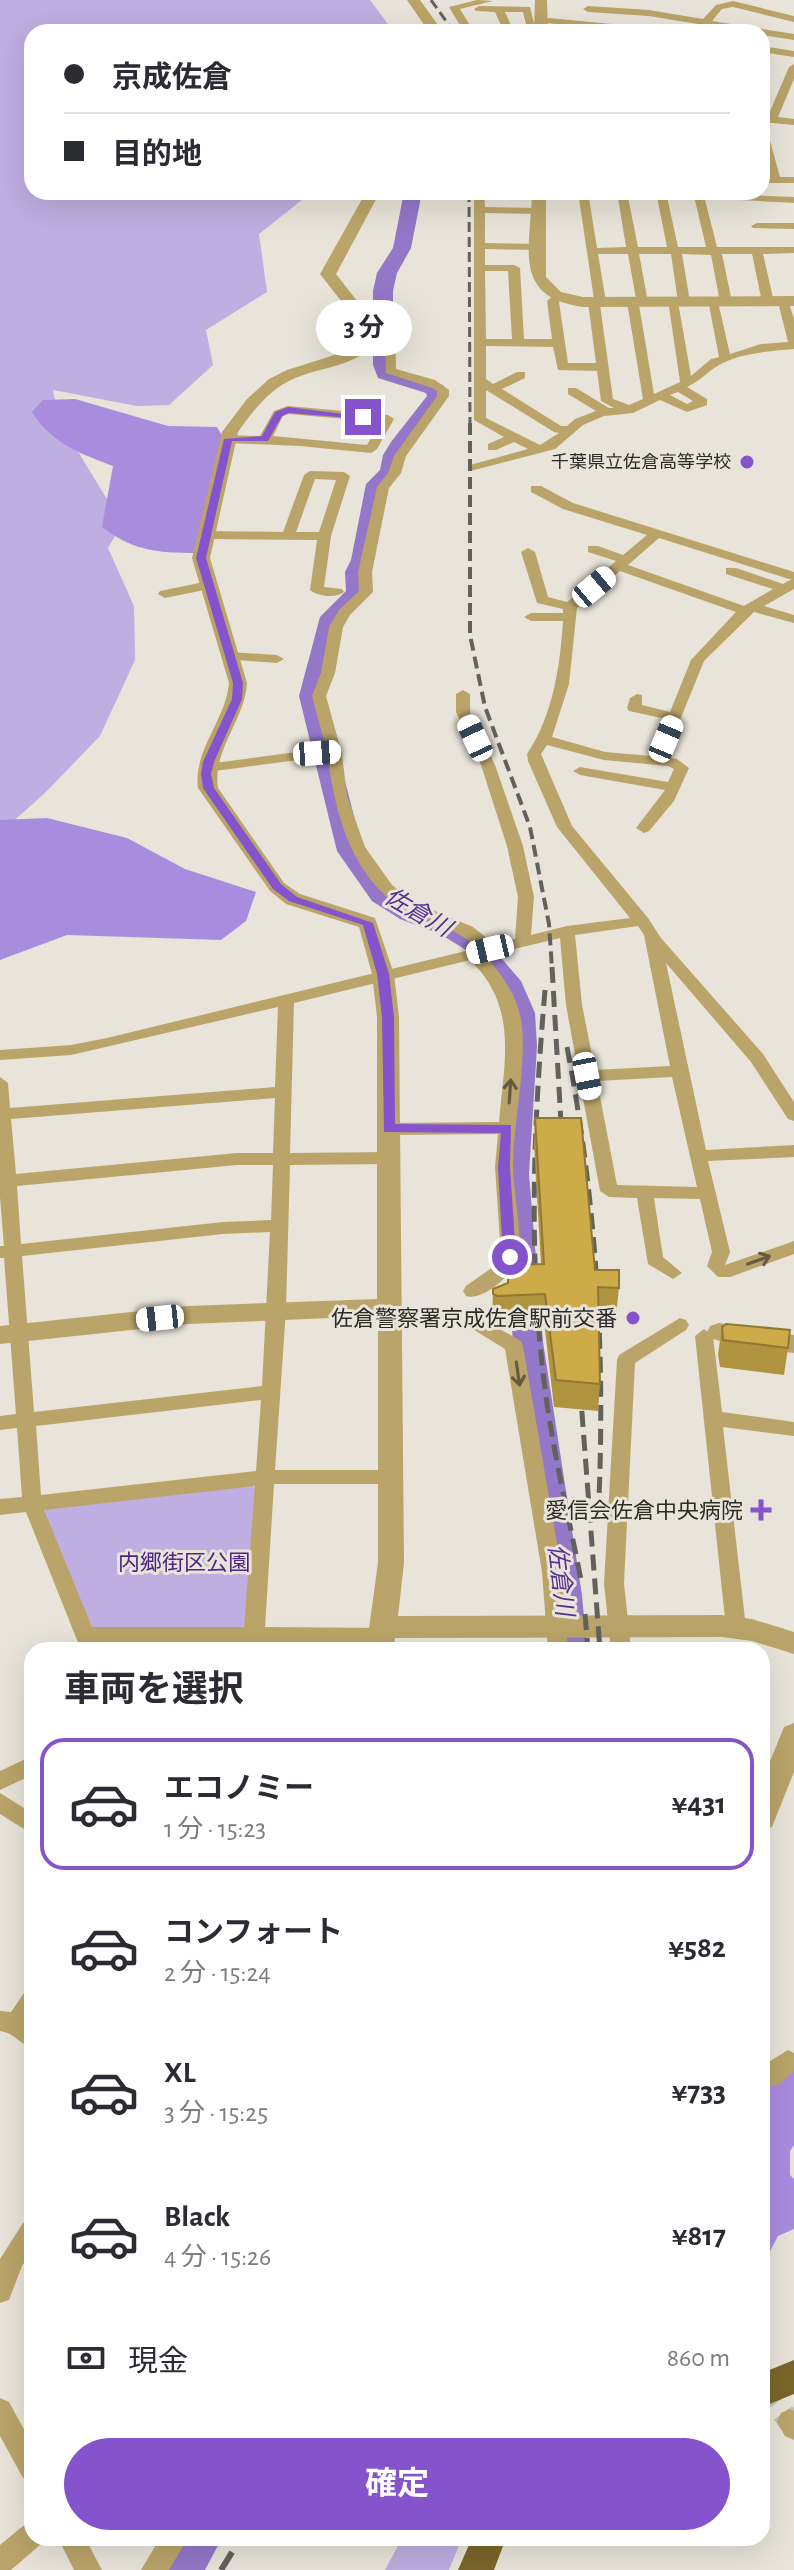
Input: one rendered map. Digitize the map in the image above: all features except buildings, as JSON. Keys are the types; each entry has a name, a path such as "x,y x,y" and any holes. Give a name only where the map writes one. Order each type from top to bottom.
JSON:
{"highway":[{"path":"770,2387 794,2377"},
{"path":"476,2570 486,2546"}],"street":[{"path":"413,0 430,24"},
{"path":"464,24 454,7 491,0"},
{"path":"541,0 543,24"},
{"path":"548,24 619,0"},
{"path":"666,3 684,19"},
{"path":"705,22 719,7 733,4 794,19"},
{"path":"479,9 527,9 530,24"},
{"path":"499,9 506,24"},
{"path":"588,9 717,24"},
{"path":"770,33 794,37"},
{"path":"770,50 794,54"},
{"path":"770,113 794,67"},
{"path":"770,119 794,122"},
{"path":"770,159 776,180"},
{"path":"770,180 794,180"},
{"path":"770,199 794,200"},
{"path":"369,200 328,274 369,327 368,342 352,355 293,373 270,386 236,422 228,439 201,558 238,683 237,699 207,768 208,788 277,887 293,899 368,923 383,974 388,1017 391,1563 382,1638"},
{"path":"479,200 480,420 540,450"},
{"path":"539,200 538,277 542,288 558,297 597,302 782,302"},
{"path":"584,200 593,251 607,401 629,410"},
{"path":"623,200 654,398"},
{"path":"654,398 687,408 703,402 682,384 674,251 663,200"},
{"path":"700,200 714,252 725,359"},
{"path":"479,210 538,211"},
{"path":"757,226 794,226"},
{"path":"479,246 538,247"},
{"path":"593,251 794,250"},
{"path":"474,468 540,450 579,422 629,410 725,359 761,348 794,344 782,302 757,251"},
{"path":"479,268 514,268 518,343"},
{"path":"558,297 553,301 562,367 602,367"},
{"path":"369,327 391,327 390,370 403,377 437,385 443,390 443,396 400,456 399,468 392,479 383,487 365,572 366,592 344,613 336,627 328,673 319,696 334,751 340,796 358,847 387,888 411,906 467,930 490,949"},
{"path":"480,342 557,343"},
{"path":"492,389 521,375"},
{"path":"480,381 558,429 571,430"},
{"path":"572,391 608,413"},
{"path":"228,439 265,439 371,449 388,419 288,410 278,414 265,439"},
{"path":"492,447 514,437"},
{"path":"288,536 310,475 344,476 324,536 317,590 337,592"},
{"path":"536,489 568,506 794,576"},
{"path":"531,617 570,612 656,534"},
{"path":"207,535 324,536"},
{"path":"593,549 622,563 749,609 794,619"},
{"path":"528,552 542,600 570,612"},
{"path":"731,571 788,586"},
{"path":"165,594 209,585"},
{"path":"657,760 698,660 749,609 788,586"},
{"path":"570,612 569,644 546,740 534,754 535,761 565,827 653,938 757,1058 794,1115"},
{"path":"230,656 277,659"},
{"path":"463,694 463,712 488,765 515,846 526,897 523,941"},
{"path":"637,698 634,708 675,717"},
{"path":"546,740 604,756 672,762 682,768 667,801 644,828"},
{"path":"207,768 334,751"},
{"path":"580,771 673,787"},
{"path":"0,1055 71,1050 107,1043 523,941 567,931 642,921"},
{"path":"567,931 574,1005 609,1191 707,1193"},
{"path":"653,938 679,1071 721,1252 720,1269 794,1247"},
{"path":"472,953 498,980 513,1016 504,1167 510,1257 499,1272 472,1291"},
{"path":"254,1636 277,1309 286,999"},
{"path":"587,1076 679,1071"},
{"path":"0,1083 9,1334 25,1420 32,1503 88,1642"},
{"path":"1,1114 282,1092"},
{"path":"388,1129 507,1128"},
{"path":"699,1156 794,1151"},
{"path":"4,1182 197,1162 389,1158"},
{"path":"645,1193 654,1260 673,1273"},
{"path":"6,1251 223,1228 278,1226"},
{"path":"9,1334 188,1315 277,1309 390,1307"},
{"path":"472,1320 514,1346 552,1572 557,1639"},
{"path":"621,1638 614,1583 626,1360 680,1325"},
{"path":"736,1628 713,1418 711,1334 794,1344"},
{"path":"0,1423 271,1392"},
{"path":"713,1418 794,1429"},
{"path":"0,1507 266,1477 391,1477"},
{"path":"112,1642 254,1636 621,1638 736,1628 794,1643"},
{"path":"770,1797 794,1735"},
{"path":"0,1781 24,1769"},
{"path":"0,1802 24,1819"},
{"path":"770,2076 788,2061"},
{"path":"0,2291 12,2259 24,2242"},
{"path":"0,2411 24,2454"},
{"path":"0,2562 24,2542"},
{"path":"76,2546 89,2570"},
{"path":"154,2570 170,2546"}],"green space":[{"path":"0,0 370,0 388,24 24,24 24,200 302,200 259,234 267,292 206,330 213,365 169,405 137,406 53,390 59,420 122,524 108,548 134,606 135,660 100,736 45,793 0,833"},
{"name":"内郷街区公園","path":"251,1485 263,1491 251,1616 239,1632 93,1630 43,1514 46,1507"},
{"path":"398,2546 459,2546 449,2570 385,2570"}],"shaded area":[{"path":"75,399 168,426 217,427 228,446 204,553 175,553 138,547 102,527 113,466 58,440 32,412 43,400"},
{"path":"47,818 127,838 185,869 256,892 246,921 221,940 67,935 0,960 0,820"},
{"path":"794,2067 794,2145 790,2151 790,2175 794,2179 794,2229 778,2236 770,2252 770,2086"}],"waterway":[{"name":"佐倉川","path":"411,200 402,248 387,273 383,291 383,365 385,374 436,389 437,396 401,442 393,455 390,472 377,484 362,560 356,572 357,593 331,617 311,696 350,851 381,895 409,913 449,928 475,944 512,987 521,1013 523,1046 515,1174 521,1259 528,1342 569,1642"},
{"name":"佐倉川","path":"179,2570 195,2546"}],"tunnel":[{"path":"770,2396 790,2422"}],"railway":[{"path":"431,0 448,24"},
{"path":"469,200 470,425"},
{"path":"470,425 470,635 485,707 530,827 549,924 552,969"},
{"path":"552,967 562,1140"},
{"path":"545,990 534,1186 536,1284 547,1406 582,1585"},
{"path":"567,1047 586,1165 597,1282 601,1401 598,1520"},
{"path":"580,1387 599,1642"},
{"path":"585,1614 587,1642"},
{"path":"221,2570 236,2546"}],"place":[{"name":"千葉県立佐倉高等学校","path":"747,462"},
{"name":"佐倉警察署京成佐倉駅前交番","path":"633,1318"},
{"name":"愛信会佐倉中央病院","path":"761,1510"}],"route":[{"path":"363,417 288,410 278,414 265,439 228,439 201,558 238,683 237,699 209,762 206,774 208,788 277,887 293,899 368,923 383,974 388,1017 388,1129 507,1128 504,1167 510,1257"}]}
